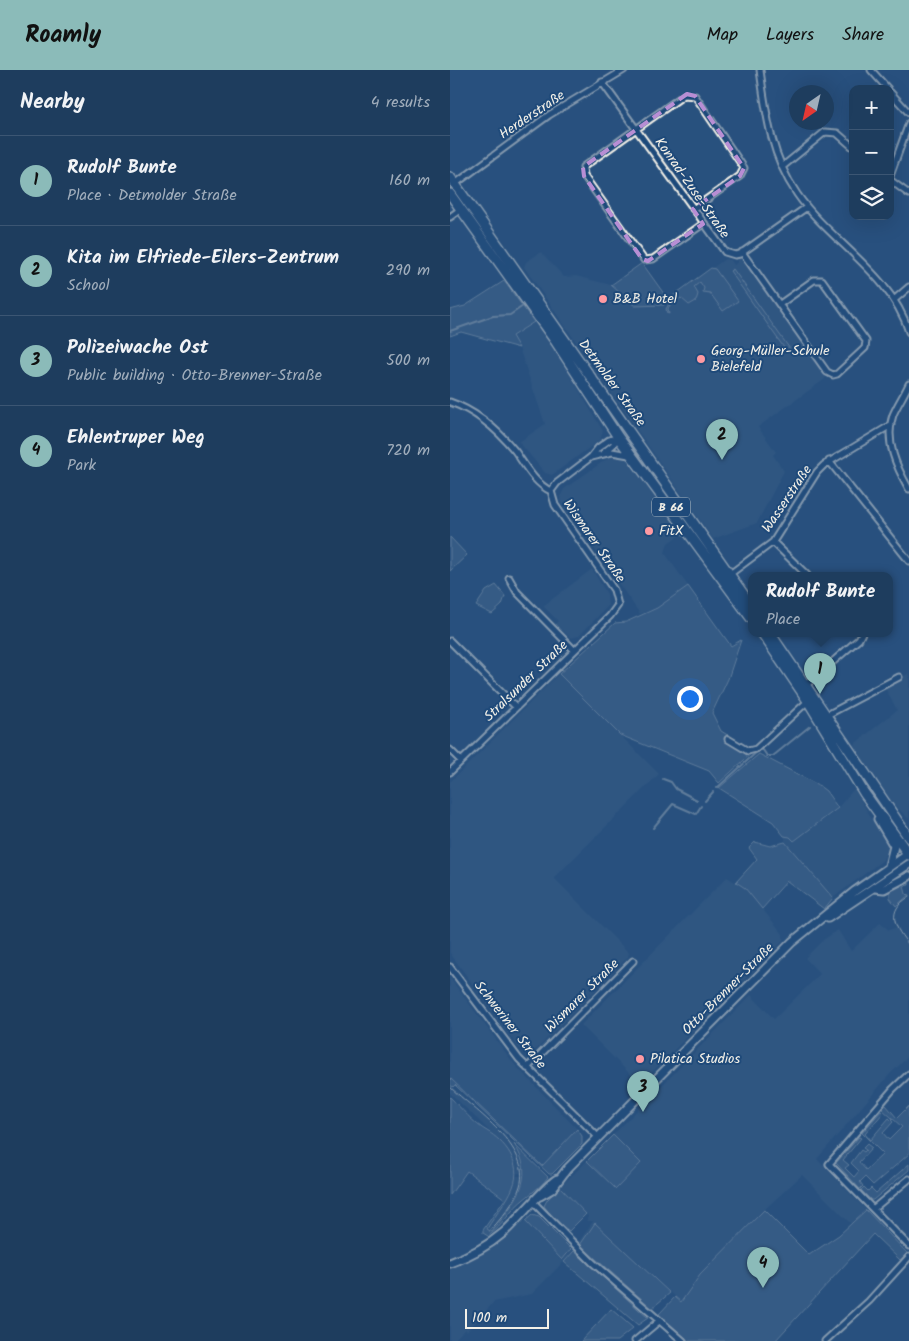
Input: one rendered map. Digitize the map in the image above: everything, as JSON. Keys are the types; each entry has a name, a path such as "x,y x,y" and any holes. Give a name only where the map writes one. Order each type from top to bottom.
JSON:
{"main road":[{"name":"Detmolder Straße","path":"452,182 469,203 618,437 748,614"},
{"name":"Detmolder Straße","path":"450,194 518,281 629,430 748,601"},
{"path":"461,209 469,203"},
{"path":"618,437 629,430"},
{"path":"765,637 808,701 864,793 909,854"},
{"path":"773,637 909,838"}],"street":[{"name":"Herderstraße","path":"452,182 549,115 624,70"},
{"path":"760,70 768,125 782,167 807,207 864,265 894,300 909,332"},
{"path":"871,70 884,85"},
{"name":"Konrad-Zuse-Straße","path":"602,82 722,250 735,255 742,252"},
{"path":"693,209 740,176 744,168 694,96 684,94 586,164 582,171 641,257 646,261 653,259 703,224"},
{"path":"894,96 909,113"},
{"path":"891,175 909,123"},
{"path":"782,167 825,132 837,133 849,144"},
{"path":"894,181 909,194"},
{"path":"780,304 814,280 822,280 866,341 866,348 837,374 830,374 742,252 807,207"},
{"path":"450,217 461,209"},
{"path":"894,300 909,287"},
{"path":"909,384 896,409 891,425 891,443 896,462 909,489"},
{"path":"450,402 469,410 488,424 510,445 540,485 551,491 557,483 591,457 598,448 609,440 618,437"},
{"name":"Wasserstraße","path":"730,574 773,542 817,472 829,462 891,425"},
{"path":"591,457 602,453 613,445 618,437"},
{"path":"602,453 621,452 634,457"},
{"path":"829,462 909,561"},
{"path":"904,480 909,475"},
{"name":"Wismarer Straße","path":"551,491 555,505 614,590 618,605"},
{"path":"773,542 805,572"},
{"path":"509,578 517,592 574,650"},
{"name":"Stralsunder Straße","path":"450,772 610,616 618,605"},
{"path":"806,685 860,637"},
{"path":"450,641 516,707"},
{"path":"827,716 899,676"},
{"path":"728,739 748,751 756,749 808,701"},
{"path":"450,750 461,761"},
{"path":"864,793 870,808 894,846 892,858 887,868"},
{"name":"Otto-Brenner-Straße","path":"450,1263 495,1240 540,1196 552,1189 557,1179 786,948 887,868 909,854"},
{"name":"Otto-Brenner-Straße","path":"813,926 875,888 909,864"},
{"path":"875,888 884,889 909,876"},
{"name":"Wismarer Straße","path":"527,1068 633,961"},
{"name":"Schweriner Straße","path":"450,967 502,1038 527,1068 598,1137"},
{"path":"909,1074 893,1089 829,1164 909,1246"},
{"path":"873,1209 909,1179"},
{"path":"534,1203 576,1247 682,1341"},
{"path":"825,1341 870,1301 909,1258"},
{"path":"635,1341 659,1321"}],"highlighted area":[{"path":"687,94 695,96 744,168 740,176 693,209 703,224 648,261 642,259 584,176 583,167"}],"shaded area":[{"name":"Georg-Müller-Schule Bielefeld","path":"541,252 564,277 576,276 611,285 635,306 659,303 666,306 674,295 725,259 731,260 734,265 738,262 738,258 746,261 826,375 825,379 758,427 776,452 773,455 784,471 757,523 713,539 524,267 526,262"},
{"path":"642,263 667,298 664,305 635,306 611,285"},
{"path":"711,268 715,269 738,301 723,311 710,293 703,292 704,288 700,282 694,287 698,294 696,301 689,305 681,298 671,303 668,309 669,314 667,313 666,309 674,295"},
{"path":"733,269 790,349 787,352 730,271"},
{"path":"504,281 534,322 512,336 519,348 461,332 450,336 450,310 465,306"},
{"path":"534,322 557,353 603,431 600,440 552,475 545,473 519,442 545,424 519,348 511,337"},
{"path":"616,455 625,457 682,533 668,543 665,553 688,586 657,608 640,614 562,503 560,497 564,489 608,458"},
{"path":"450,537 467,555 450,571"},
{"path":"592,569 607,594 608,606 579,636 571,638 555,624 558,621 543,606"},
{"path":"496,585 505,596 502,605 492,614 476,606 486,591"},
{"path":"688,586 731,646 741,640 728,679 712,713 721,731 754,751 719,783 709,771 620,735 559,674 615,623 626,622 657,608"},
{"path":"909,673 909,819 894,805 852,746 897,710 885,688"},
{"path":"559,674 659,774 554,878 629,953 628,957 538,1048 525,1052 518,1047 450,953 450,782"},
{"path":"759,754 818,785 826,791 838,808 794,841 790,837 784,836 773,822 719,788"},
{"path":"854,789 889,847 883,860 833,898 785,842 785,836 790,837 794,841 833,813"},
{"path":"755,842 770,846 785,842 833,898 824,909 787,881 762,909 745,888 736,882 757,859 749,848"},
{"path":"727,877 745,888 783,934 783,941 640,1084 581,1025"},
{"path":"909,881 909,885 904,886 906,894 909,895 896,906 890,898 890,892 899,884"},
{"path":"880,923 889,930 897,927 909,943 909,1056 891,1073 817,1159 866,1210 851,1224 802,1175 764,1210 700,1275 681,1302 595,1223 580,1245 578,1243 593,1221 586,1221 589,1217 560,1187 587,1161 616,1189 641,1163 613,1135 751,995 774,1019 820,974 805,958 823,940 838,930 851,951"},
{"path":"450,978 515,1065 577,1129 542,1167 450,1078"},
{"path":"450,1078 542,1166 577,1129 582,1136 582,1144 552,1174 549,1174 455,1085 453,1087 450,1085"},
{"path":"450,1085 514,1144 521,1156 524,1174 516,1173 514,1160 501,1142 450,1093"},
{"path":"450,1097 472,1120 500,1141 514,1161 516,1170 513,1187 508,1198 487,1229 492,1232 515,1201 520,1191 524,1169 521,1157 514,1144 548,1177 488,1236 483,1233 483,1230 505,1199 467,1171 450,1195"},
{"path":"886,1105 897,1118 909,1106 909,1154 873,1185 865,1177 860,1182 863,1186 860,1189 836,1163 859,1137 861,1138 843,1160 849,1165 845,1168 854,1177 859,1171 851,1163 861,1150 864,1152 866,1150 863,1148 867,1144 872,1148 859,1162 866,1170 883,1154 862,1133 881,1111 883,1113 865,1134 870,1140 889,1118 893,1122 883,1133 889,1140 902,1127 882,1109"},
{"path":"613,1135 641,1163 616,1189 587,1161"},
{"path":"909,1164 909,1170 873,1200 861,1190 864,1187 868,1191 871,1188 876,1193"},
{"path":"516,1176 524,1176 519,1195 492,1233 486,1228 510,1193"},
{"path":"560,1187 586,1214 569,1231 554,1219 544,1206 547,1200"},
{"path":"764,1210 809,1255 839,1235 866,1210 907,1253 900,1260 873,1234 775,1341 689,1341 659,1314 675,1297 681,1302 700,1275"},
{"path":"532,1215 539,1217 571,1249 562,1260 525,1221"},
{"path":"525,1221 561,1260 571,1249 574,1251 532,1294 494,1302 467,1331 465,1329 453,1341 450,1341 450,1269 491,1249"},
{"path":"595,1223 670,1293 652,1308 580,1245"},
{"path":"574,1251 648,1318 638,1325 564,1262"},
{"path":"611,1309 633,1328 617,1341 581,1341"}],"waterway":[{"path":"450,331 493,316 510,315 523,306"},
{"path":"717,788 759,750 763,750 767,756 773,756 810,726"},
{"path":"663,779 671,782 676,789 697,800"},
{"path":"705,801 713,792"},
{"path":"653,828 673,804 696,814 701,806"}],"tram line":[{"path":"909,897 897,908 895,914 897,926 909,945"},
{"path":"450,1087 499,1131 518,1157 521,1172 518,1192 507,1210 490,1231"}],"place":[{"name":"B&B Hotel","path":"603,299"},
{"name":"Georg-Müller-Schule Bielefeld","path":"701,359"},
{"name":"Kita im Elfriede-Eilers-Zentrum","path":"722,460"},
{"name":"FitX","path":"649,531"},
{"name":"Rudolf Bunte","path":"820,694"},
{"name":"Pilatica Studios","path":"640,1059"},
{"name":"Polizeiwache Ost","path":"643,1112"},
{"name":"Ehlentruper Weg","path":"763,1288"}]}
